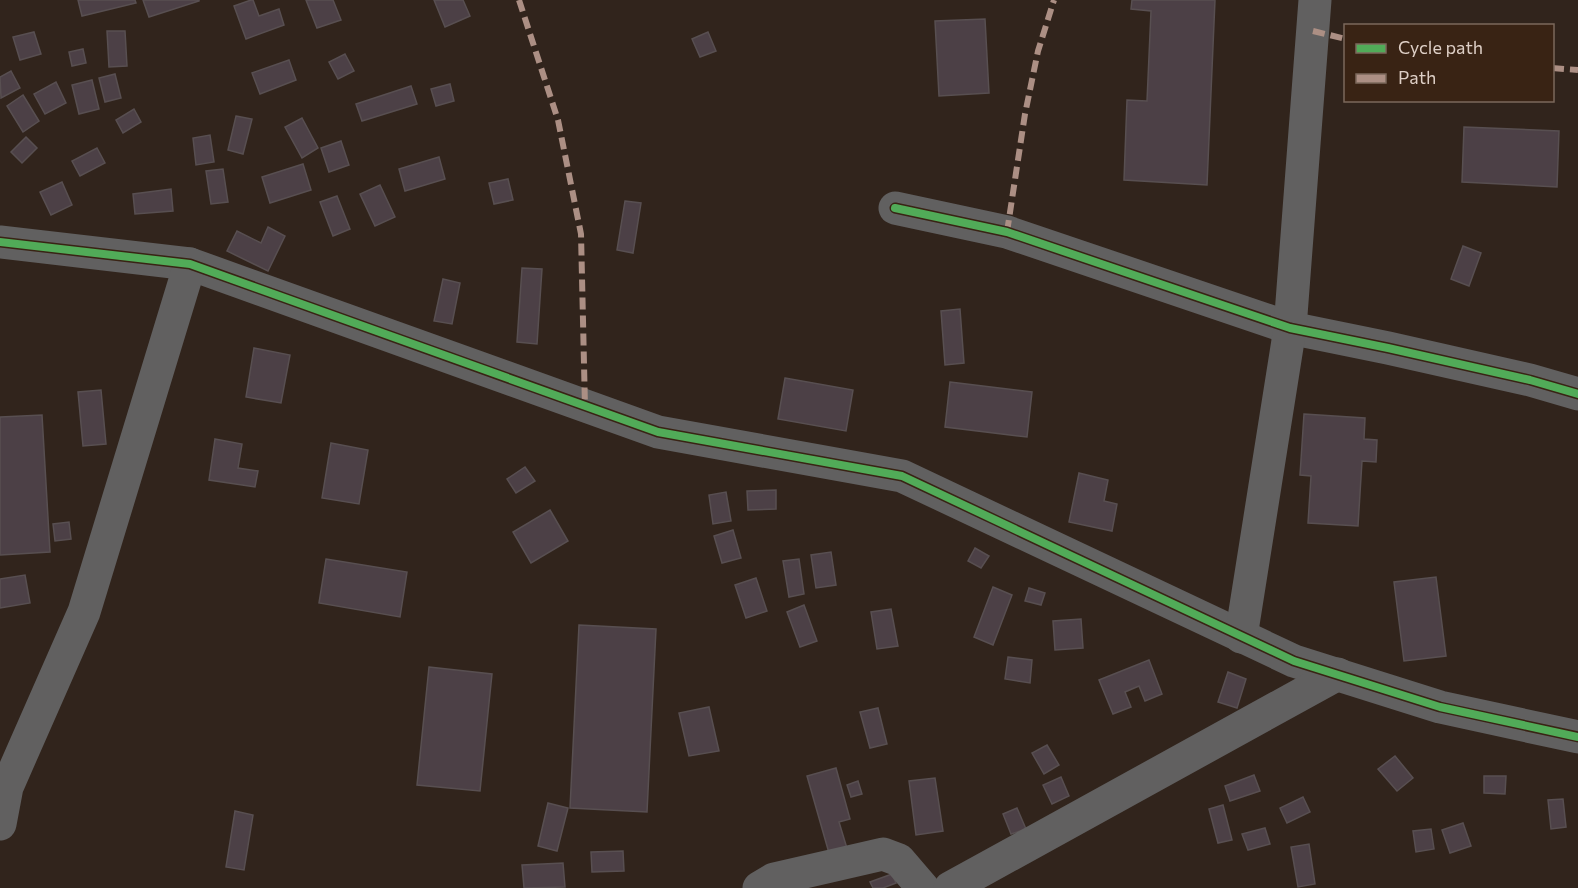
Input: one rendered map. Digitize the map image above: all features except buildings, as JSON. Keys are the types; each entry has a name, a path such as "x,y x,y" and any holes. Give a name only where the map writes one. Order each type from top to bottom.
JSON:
{"street":[{"path":"1241,637 1290,328 1315,0"},
{"path":"895,208 1007,232 1290,328 1530,380 1578,394"},
{"path":"0,243 190,264 658,432 902,476 1294,661 1440,706 1578,737"},
{"path":"0,824 7,787 84,612 190,264"},
{"path":"950,888 1338,674"},
{"path":"759,888 774,879 883,854 899,860 923,888"}],"marked path":[{"path":"519,0 558,120 581,234 585,407"},
{"path":"1007,232 1025,114 1038,51 1054,0"},
{"path":"1313,31 1344,39"},
{"path":"1554,68 1578,70"}],"cycle path":[{"path":"895,208 1007,232 1290,328 1530,380 1578,394"},
{"path":"0,242 190,264 658,432 902,476 1294,661 1440,707 1578,737"}]}
